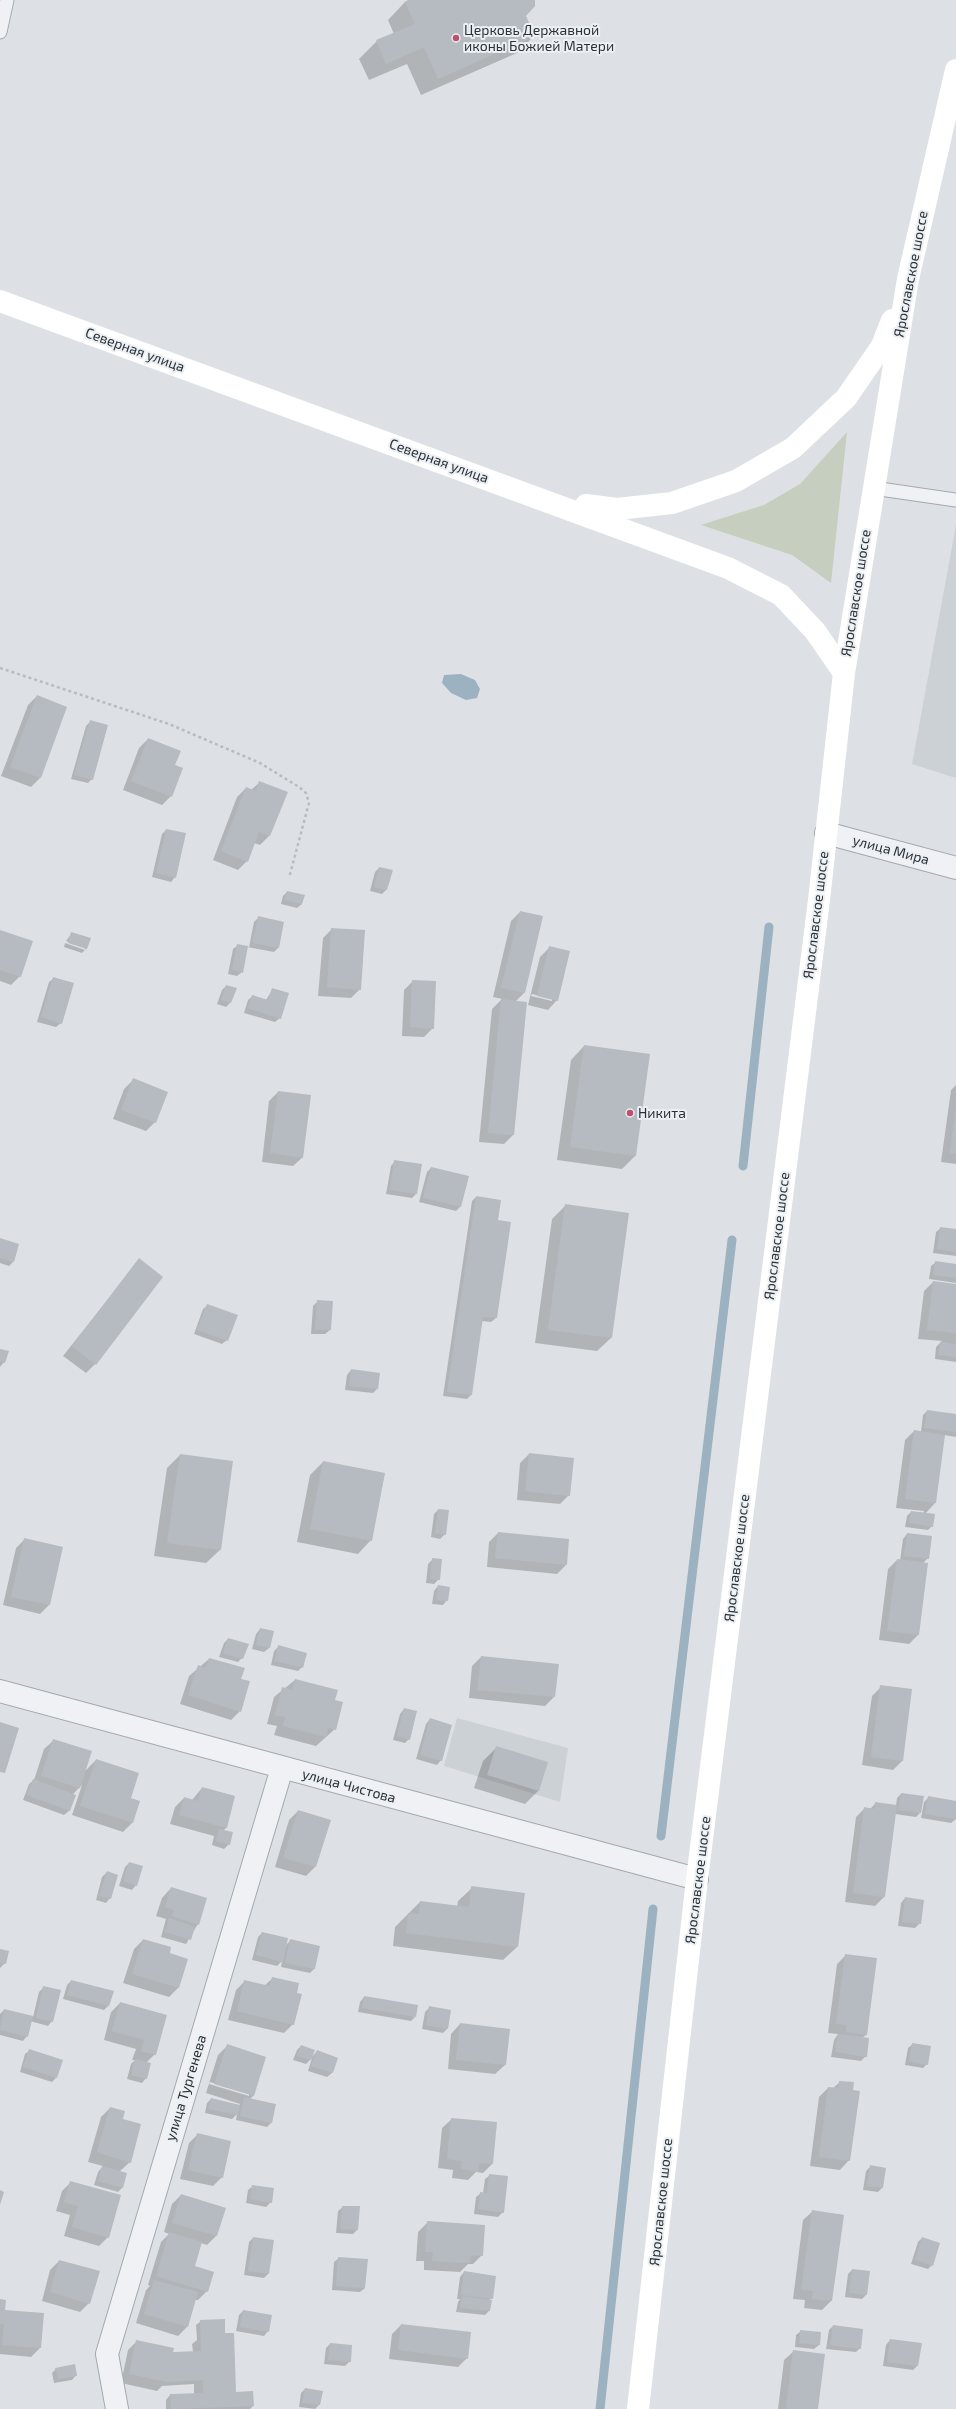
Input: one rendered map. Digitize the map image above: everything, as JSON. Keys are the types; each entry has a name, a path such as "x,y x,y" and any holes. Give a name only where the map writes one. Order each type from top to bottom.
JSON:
{"main road":[{"name":"Ярославское шоссе","path":"638,2409 697,1880 826,833 844,672 908,279 956,70"},
{"path":"551,501 617,509 672,502 736,481 793,448 846,398 878,352 908,279"},
{"name":"Северная улица","path":"0,301 681,549 759,582 781,596 800,613 844,672"}],"street":[{"name":"улица Мира","path":"826,833 956,868"},
{"name":"улица Чистова","path":"0,1691 697,1880"},
{"name":"улица Тургенева","path":"117,2409 107,2354 282,1768"}],"lane":[{"path":"0,32 7,0"},
{"path":"873,488 956,500"}],"path":[{"path":"0,668 169,724 260,763 299,787 306,793 309,802 289,878"}],"shaded area":[{"path":"956,525 956,778 912,764"},
{"path":"457,1718 568,1748 560,1802 444,1766"}],"green space":[{"path":"847,432 831,583 792,555 701,525 764,505 800,484"}],"water":[{"path":"461,674 475,680 480,689 477,698 466,700 451,693 442,683 444,675"}],"building":[{"name":"Церковь Державной иконы Божией Матери","path":"408,0 535,0 535,6 526,16 535,36 438,79 424,47 386,64 376,40 415,24 405,2"},
{"path":"37,695 67,707 41,778 10,767"},
{"path":"90,720 108,725 93,780 74,775"},
{"path":"148,738 181,751 175,765 183,768 172,797 131,781"},
{"path":"259,781 288,792 270,836 259,832 248,862 221,851 246,787 256,791"},
{"path":"166,829 186,833 176,878 156,873"},
{"path":"379,867 393,870 387,890 374,887"},
{"path":"287,891 305,895 302,904 284,900"},
{"path":"520,911 543,916 525,993 501,988"},
{"path":"258,916 284,922 279,948 252,943"},
{"path":"331,928 365,930 361,990 327,987"},
{"path":"0,930 33,941 21,977 0,970"},
{"path":"71,932 91,938 87,949 68,943"},
{"path":"237,944 248,946 243,973 232,970"},
{"path":"549,946 570,951 558,1001 537,996"},
{"path":"53,977 74,983 62,1024 41,1017"},
{"path":"412,980 436,981 434,1029 410,1027"},
{"path":"226,985 237,988 231,1003 221,1000"},
{"path":"272,988 289,993 281,1019 248,1008 252,995 268,1000"},
{"path":"501,999 527,1002 514,1135 488,1133"},
{"path":"584,1045 650,1054 636,1156 570,1147"},
{"path":"133,1078 168,1092 156,1123 121,1110"},
{"path":"278,1091 311,1095 303,1158 270,1153"},
{"path":"956,1113 956,1154 950,1153"},
{"path":"394,1160 422,1164 417,1194 390,1190"},
{"path":"431,1167 469,1176 461,1207 423,1198"},
{"path":"476,1196 501,1200 498,1220 511,1222 497,1318 483,1317 472,1395 447,1392"},
{"path":"565,1204 629,1213 612,1338 548,1330"},
{"path":"940,1227 956,1229 956,1252 937,1249"},
{"path":"0,1238 19,1244 14,1262 0,1258"},
{"path":"139,1258 163,1277 96,1365 72,1346"},
{"path":"935,1261 956,1264 956,1278 933,1275"},
{"path":"933,1281 956,1284 956,1333 927,1330"},
{"path":"317,1300 333,1301 331,1330 315,1330"},
{"path":"207,1304 238,1315 228,1341 197,1330"},
{"path":"940,1342 956,1344 956,1357 938,1355"},
{"path":"0,1349 9,1351 5,1363 0,1361"},
{"path":"351,1369 380,1373 378,1389 349,1386"},
{"path":"927,1410 956,1414 956,1432 924,1428"},
{"path":"914,1430 945,1435 936,1503 905,1499"},
{"path":"529,1453 574,1458 570,1496 525,1491"},
{"path":"180,1454 233,1461 221,1550 167,1543"},
{"path":"323,1461 385,1473 372,1541 310,1529"},
{"path":"438,1509 449,1510 446,1535 435,1533"},
{"path":"911,1511 935,1514 933,1527 909,1523"},
{"path":"498,1532 569,1539 567,1565 495,1558"},
{"path":"907,1533 932,1536 929,1559 904,1556"},
{"path":"24,1538 63,1547 50,1605 11,1597"},
{"path":"432,1558 442,1559 440,1580 430,1579"},
{"path":"897,1559 928,1563 919,1635 887,1631"},
{"path":"438,1585 450,1587 448,1601 436,1600"},
{"path":"260,1628 274,1631 270,1648 256,1645"},
{"path":"228,1638 249,1644 243,1659 223,1653"},
{"path":"278,1645 307,1653 303,1668 275,1661"},
{"path":"481,1656 559,1664 555,1697 477,1690"},
{"path":"209,1658 245,1668 241,1679 250,1681 241,1712 188,1695 198,1665 206,1668"},
{"path":"295,1679 338,1690 335,1700 343,1702 336,1730 328,1728 326,1737 283,1726 285,1717 275,1715 282,1687 292,1690"},
{"path":"880,1685 912,1689 903,1761 871,1757"},
{"path":"404,1708 417,1711 410,1740 397,1736"},
{"path":"430,1718 452,1725 442,1761 420,1755"},
{"path":"0,1722 19,1728 5,1773 0,1772"},
{"path":"53,1739 92,1751 80,1788 41,1776"},
{"path":"496,1746 548,1762 539,1791 487,1775"},
{"path":"96,1759 139,1773 131,1798 140,1801 133,1823 80,1806"},
{"path":"33,1779 76,1795 70,1811 27,1795"},
{"path":"202,1787 235,1796 227,1828 179,1815 184,1797 198,1801"},
{"path":"901,1793 924,1796 921,1813 898,1810"},
{"path":"928,1796 956,1801 956,1819 925,1814"},
{"path":"875,1802 897,1805 885,1897 853,1893 864,1807 874,1809"},
{"path":"298,1810 331,1820 316,1867 283,1858"},
{"path":"219,1829 233,1832 230,1845 216,1841"},
{"path":"129,1862 143,1866 137,1886 123,1881"},
{"path":"107,1871 118,1875 111,1899 99,1896"},
{"path":"471,1886 525,1893 518,1947 406,1933 408,1913 419,1914 420,1901 469,1907"},
{"path":"171,1887 207,1898 199,1925 172,1916 174,1910 165,1907"},
{"path":"905,1897 924,1900 921,1924 902,1922"},
{"path":"169,1918 195,1927 191,1940 165,1932"},
{"path":"262,1932 288,1938 283,1962 256,1955"},
{"path":"143,1939 171,1947 170,1953 188,1959 179,1988 132,1974"},
{"path":"290,1939 320,1946 315,1969 285,1963"},
{"path":"0,1949 9,1951 6,1964 0,1963"},
{"path":"845,1954 877,1958 867,2035 846,2032 846,2025 836,2024"},
{"path":"272,1977 299,1983 297,1993 302,1994 294,2025 237,2011 244,1980 270,1986"},
{"path":"71,1980 114,1991 109,2006 67,1995"},
{"path":"43,1986 61,1990 53,2022 36,2018"},
{"path":"364,1996 418,2005 416,2017 362,2008"},
{"path":"120,2002 167,2015 156,2055 141,2051 144,2040 112,2031"},
{"path":"429,2006 451,2010 448,2029 426,2025"},
{"path":"4,2009 33,2016 28,2037 0,2030"},
{"path":"460,2023 510,2029 506,2065 456,2060"},
{"path":"838,2034 869,2038 867,2057 835,2052"},
{"path":"912,2043 931,2046 928,2065 909,2061"},
{"path":"227,2044 266,2057 254,2096 214,2084"},
{"path":"301,2045 315,2050 311,2060 297,2056"},
{"path":"29,2049 63,2060 57,2078 23,2067"},
{"path":"317,2050 338,2058 333,2073 311,2066"},
{"path":"135,2059 151,2063 147,2079 131,2075"},
{"path":"839,2081 854,2082 853,2090 860,2091 850,2161 819,2157 828,2087 838,2088"},
{"path":"244,2097 276,2104 272,2123 240,2116"},
{"path":"211,2098 240,2105 238,2115 208,2109"},
{"path":"110,2107 125,2111 123,2119 141,2124 131,2163 97,2152"},
{"path":"451,2118 497,2122 493,2164 479,2163 478,2172 461,2169 462,2161 447,2159"},
{"path":"197,2133 231,2141 223,2178 188,2170"},
{"path":"870,2165 886,2168 883,2188 867,2186"},
{"path":"102,2166 127,2173 123,2188 98,2181"},
{"path":"489,2174 508,2176 504,2213 478,2209 480,2192 487,2193"},
{"path":"70,2181 121,2195 109,2238 72,2227 78,2206 64,2202"},
{"path":"252,2185 274,2188 272,2203 250,2199"},
{"path":"0,2190 4,2192 0,2205"},
{"path":"181,2194 226,2208 217,2236 172,2223"},
{"path":"342,2206 360,2206 358,2230 340,2229"},
{"path":"812,2210 844,2215 832,2301 812,2299 813,2291 801,2290"},
{"path":"427,2221 485,2225 483,2256 471,2255 470,2263 432,2261 433,2252 425,2252"},
{"path":"169,2232 202,2242 195,2266 214,2272 208,2292 156,2276"},
{"path":"253,2237 274,2240 269,2274 248,2271"},
{"path":"922,2237 940,2243 933,2266 915,2260"},
{"path":"338,2257 368,2259 365,2288 336,2286"},
{"path":"59,2260 100,2271 90,2304 50,2292"},
{"path":"852,2269 870,2271 867,2295 849,2293"},
{"path":"464,2271 496,2276 493,2299 461,2295"},
{"path":"154,2280 198,2292 188,2327 144,2314"},
{"path":"462,2296 492,2300 490,2311 460,2308"},
{"path":"0,2299 6,2300 5,2310 44,2313 41,2348 2,2345 4,2324 0,2324"},
{"path":"243,2310 272,2315 269,2332 240,2327"},
{"path":"225,2319 225,2333 234,2333 236,2392 253,2391 254,2406 171,2409 170,2394 203,2393 203,2380 167,2382 129,2374 136,2340 174,2348 173,2352 201,2351 200,2320"},
{"path":"401,2324 471,2332 468,2359 398,2350"},
{"path":"833,2325 863,2329 861,2349 830,2345"},
{"path":"800,2330 821,2332 820,2345 799,2343"},
{"path":"890,2339 922,2343 918,2366 887,2362"},
{"path":"330,2343 352,2345 351,2362 328,2360"},
{"path":"793,2350 825,2354 818,2409 786,2409"},
{"path":"75,2364 77,2376 58,2379 55,2368"},
{"path":"305,2388 323,2391 320,2405 302,2403"}],"waterway":[{"path":"743,1166 769,927"},
{"path":"661,1836 732,1240"},
{"path":"600,2409 653,1909"}],"place":[{"name":"Церковь Державной иконы Божией Матери","path":"456,38"},
{"name":"Никита","path":"630,1113"}]}
